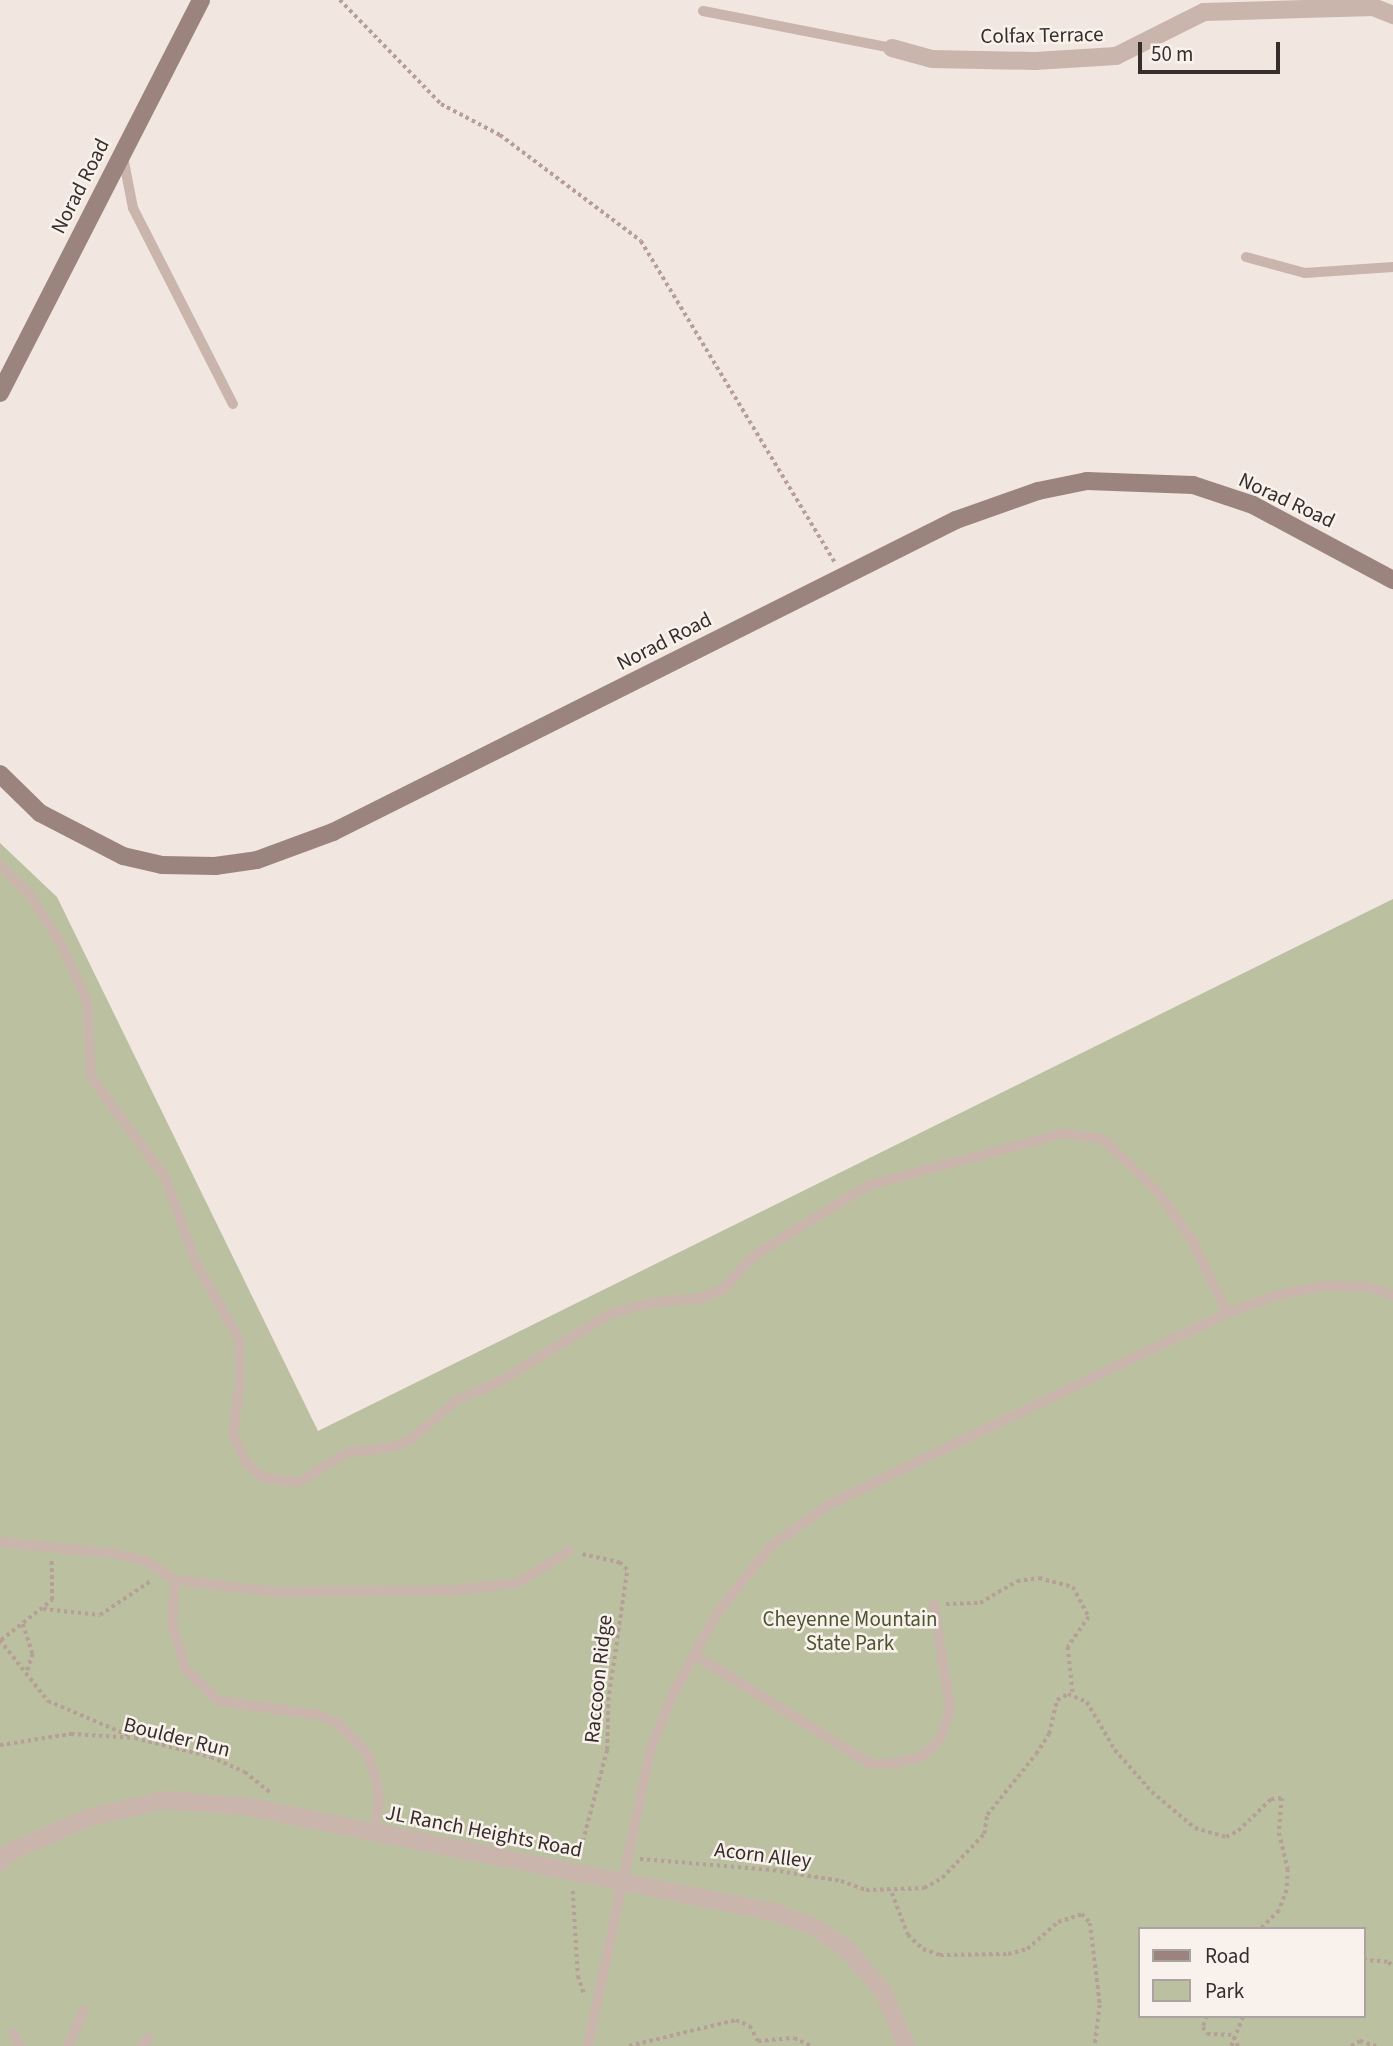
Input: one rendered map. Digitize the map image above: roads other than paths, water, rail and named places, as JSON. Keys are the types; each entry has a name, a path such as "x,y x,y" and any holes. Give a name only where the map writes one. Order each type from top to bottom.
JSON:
{"street":[{"name":"Norad Road","path":"0,393 201,0"},
{"name":"Colfax Terrace","path":"892,48 932,59 1035,61 1116,56 1204,12 1373,7 1393,15"},
{"name":"Norad Road","path":"0,774 40,813 123,856 162,865 215,866 257,860 334,832 993,505 1038,491 1100,481 1193,485 1253,505 1363,563 1393,582"},
{"name":"JL Ranch Heights Road","path":"0,1862 12,1852 87,1818 164,1800 244,1806 773,1912 813,1926 847,1949 870,1974 898,2019 906,2046"}],"lane":[{"path":"703,10 892,48"},
{"path":"123,153 133,208 233,404"},
{"path":"1245,257 1305,273 1393,267"},
{"path":"0,865 30,895 61,944 87,1001 91,1077 165,1177 195,1261 239,1339 240,1382 233,1434 246,1462 264,1478 299,1482 347,1453 393,1447 410,1440 457,1400 501,1381 610,1314 629,1306 701,1298 723,1289 756,1254 869,1185 1064,1133 1103,1139 1157,1191 1193,1241 1227,1313"},
{"path":"588,2046 650,1751 717,1613 771,1546 828,1505 1227,1313 1277,1295 1323,1286 1368,1287 1393,1295"},
{"path":"0,1542 54,1545 117,1554 159,1569 175,1580 277,1592 456,1590 518,1583 569,1551"},
{"path":"175,1580 172,1624 186,1670 219,1701 319,1715 339,1724 368,1755 376,1779 379,1802 373,1833"},
{"path":"695,1655 871,1764 895,1763 923,1756 941,1738 950,1709 934,1604"},
{"path":"68,2046 84,2010"},
{"path":"13,2033 20,2046"}],"park label":[{"name":"Cheyenne Mountain State Park","path":"850,1631"}]}
